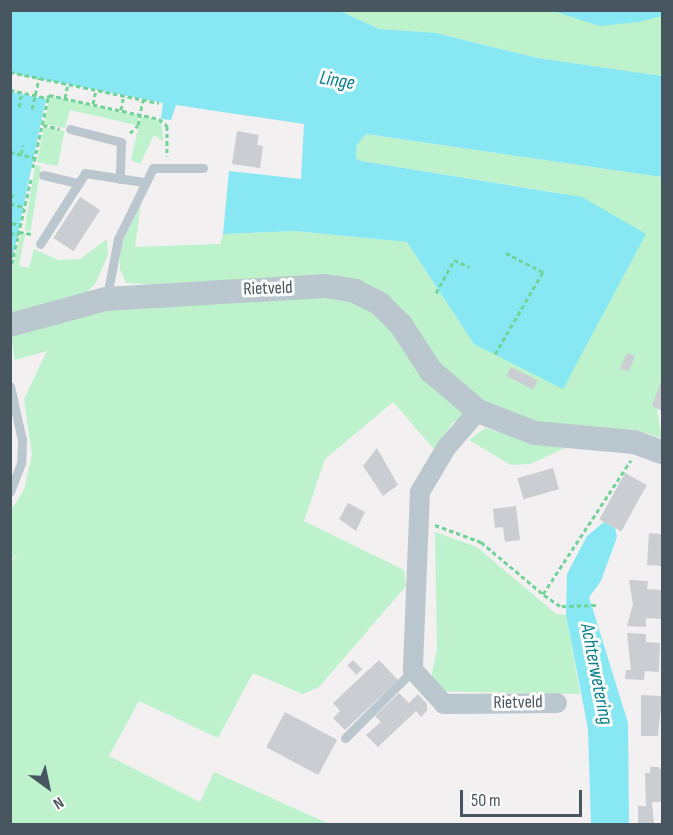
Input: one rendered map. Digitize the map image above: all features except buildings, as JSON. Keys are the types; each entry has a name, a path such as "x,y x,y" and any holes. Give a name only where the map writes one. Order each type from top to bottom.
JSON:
{"street":[{"name":"Rietveld","path":"10,325 106,299 325,286 356,291 380,304 401,325 431,371 478,411 535,433 624,440 663,452"},
{"path":"413,670 416,520 429,472 478,411"},
{"name":"Rietveld","path":"413,670 444,704 557,703"}],"lane":[{"path":"70,129 121,142 120,179"},
{"path":"106,299 118,239 144,182 153,168 203,168"},
{"path":"40,244 85,173 144,182"},
{"path":"43,175 79,183"},
{"path":"10,386 22,440 21,463 10,492"},
{"path":"345,738 413,670"}],"path":[{"path":"11,72 159,103"},
{"path":"32,109 39,78"},
{"path":"65,98 68,84"},
{"path":"10,90 48,98"},
{"path":"93,104 96,90"},
{"path":"20,107 22,92"},
{"path":"10,271 49,94 159,119 167,126 167,168"},
{"path":"121,110 124,95"},
{"path":"121,142 138,125 143,100"},
{"path":"21,154 23,145"},
{"path":"11,153 35,158"},
{"path":"13,194 11,204 25,207"},
{"path":"12,223 21,225"},
{"path":"10,233 19,235"},
{"path":"10,244 16,245"},
{"path":"495,354 543,272 506,253"},
{"path":"436,293 454,260 470,267"},
{"path":"543,594 631,460"},
{"path":"416,520 481,542 560,606 596,605"}],"green space":[{"path":"340,11 662,11 662,76 538,58 445,35 379,29"},
{"path":"50,96 139,116 136,125 70,110 65,128 44,124"},
{"path":"141,116 161,122 163,141 154,135 140,164 131,160"},
{"path":"44,127 65,131 58,166 37,162"},
{"path":"365,134 662,177 662,384 657,411 662,438 632,429 557,429 487,405 437,363 386,296 126,283 120,269 120,248 141,204 135,247 220,244 223,234 295,231 407,242 474,344 565,194 361,161 356,158 358,138"},
{"path":"35,165 41,166 31,231 25,230"},
{"path":"21,233 25,234 19,266 29,268 34,249 58,260 80,259 107,239 108,255 95,284 80,299 11,317 11,272"},
{"path":"317,295 356,298 376,310 470,415 453,422 434,449 393,402 325,459 304,521 404,570 406,586 319,687 303,694 253,673 218,738 139,701 109,756 200,802 214,772 329,824 11,824 10,565 17,554 11,560 11,510 24,490 32,454 24,399 47,351 15,360 11,336 121,306"},
{"path":"485,428 565,448 530,464 511,465 469,440"},
{"path":"435,532 477,547 556,614 566,615 580,694 428,691 437,650"}],"water":[{"path":"662,10 662,16 639,22 600,26 553,11"},
{"name":"Linge","path":"10,11 340,11 379,29 436,33 538,58 662,76 662,177 366,134 357,145 356,158 361,161 582,197 646,234 563,389 474,344 407,242 295,231 223,234 229,171 301,179 304,124 176,105 171,120 161,119 163,103 11,73"},
{"path":"10,92 46,99 11,266"},
{"name":"Achterwetering","path":"604,522 615,528 617,537 601,581 589,597 628,723 629,824 591,824 588,729 566,615 567,574 587,536"}]}
